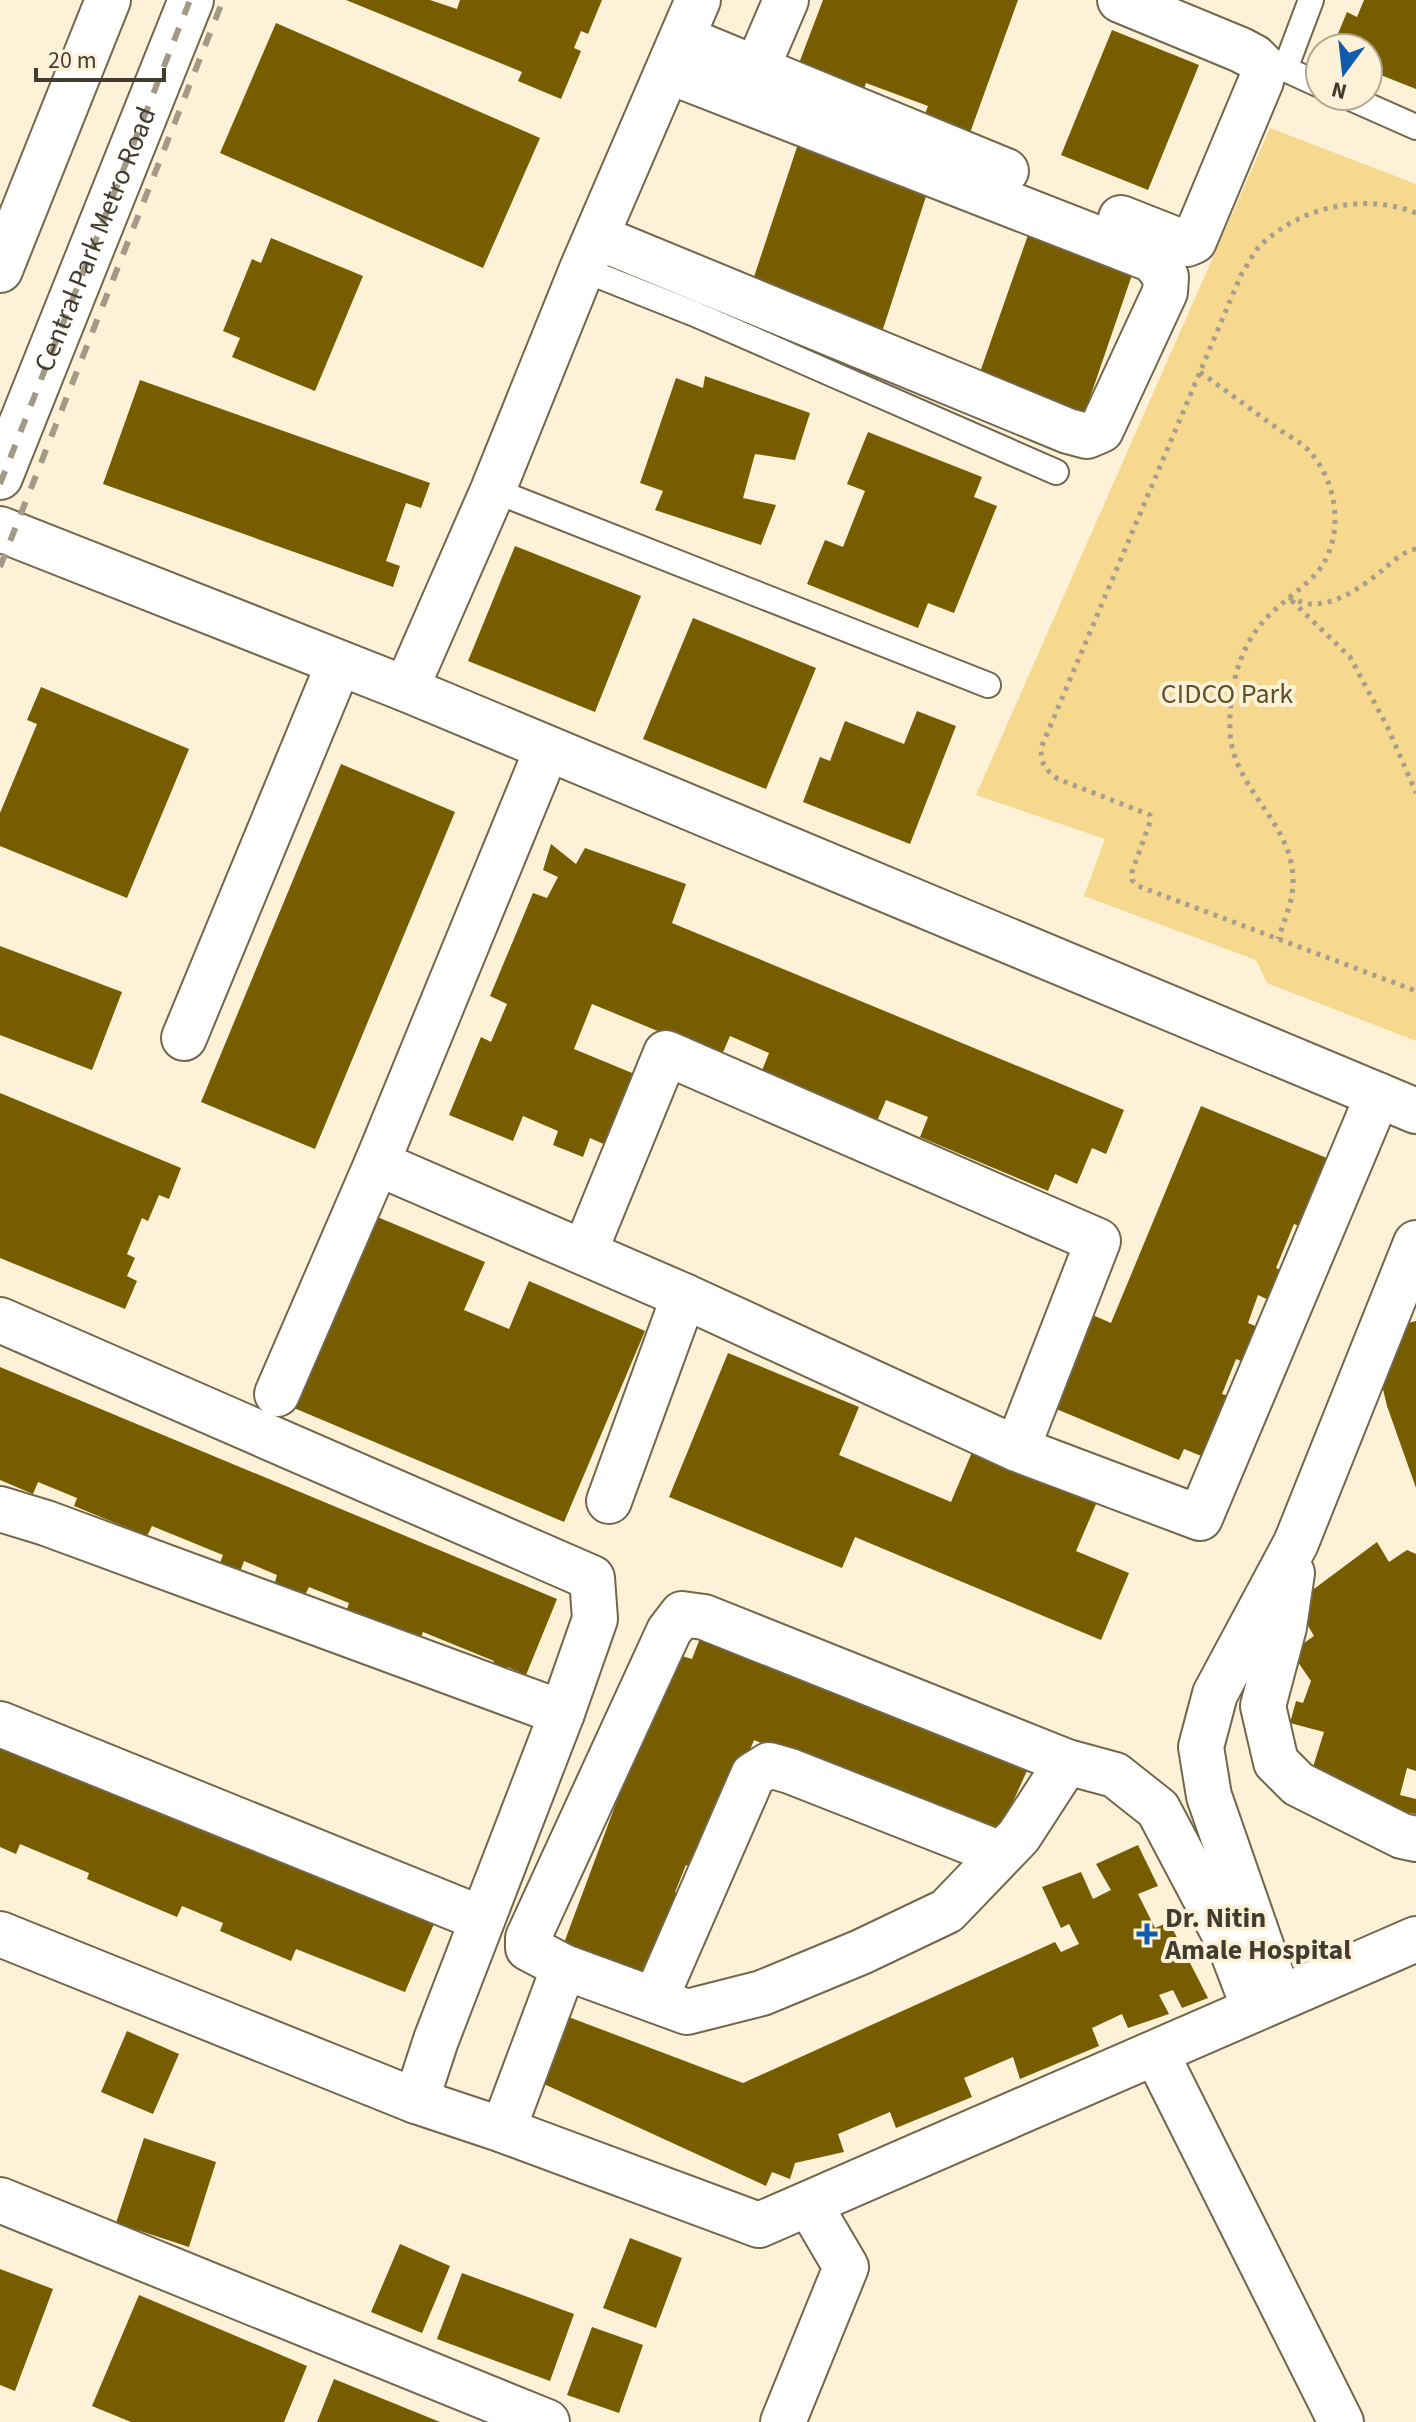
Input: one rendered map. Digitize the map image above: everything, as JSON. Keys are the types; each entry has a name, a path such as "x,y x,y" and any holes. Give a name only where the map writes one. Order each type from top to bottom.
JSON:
{"street":[{"path":"0,270 108,0"},
{"name":"Central Park Metro Road","path":"0,477 191,0"},
{"path":"757,68 786,0"},
{"path":"683,36 1187,244 1194,241 1199,233 1264,67 1241,50 1120,0"},
{"path":"406,689 683,36"},
{"path":"589,253 1087,436 1101,430 1165,292 1166,277 1153,260 683,36"},
{"path":"0,529 406,689 1397,1103 1200,1518 1017,1449 585,1251 377,1163"},
{"path":"184,1038 339,663"},
{"path":"277,1394 377,1163 547,749"},
{"path":"585,1251 666,1053 1098,1241 1017,1449"},
{"path":"1267,2003 1209,1796 1201,1747 1215,1694 1296,1543 1416,1243"},
{"path":"609,1501 684,1296"},
{"path":"0,1320 592,1578 595,1619 416,2101"},
{"path":"0,1509 46,1523 562,1713"},
{"path":"1296,1543 1284,1627 1263,1706 1276,1762 1298,1784 1402,1836 1416,1839"},
{"path":"1067,1762 1019,1836 947,1911 861,1952 762,1993 687,2012 564,1967 528,1948 528,1938 669,1631 682,1614 704,1617 1067,1762 1115,1775 1158,1809 1230,1945 1267,2003"},
{"path":"0,1724 482,1919"},
{"path":"655,2000 753,1775 769,1765 1001,1854"},
{"path":"0,1934 416,2101 759,2225 1416,1939"},
{"path":"503,2130 564,1967"},
{"path":"1156,2053 1341,2422"},
{"path":"0,2200 547,2422"},
{"path":"783,2422 846,2267 809,2204"}],"lane":[{"path":"1304,78 1285,69 1311,0"},
{"path":"1382,112 1416,127"},
{"path":"589,253 695,314 1056,472"},
{"path":"493,490 988,685"}],"path":[{"path":"1416,213 1401,207 1355,203 1309,214 1282,229 1257,249 1241,275 1041,748 1041,762 1058,779 1150,815 1132,872 1132,880 1138,886 1416,991"},
{"path":"1200,372 1308,450 1325,475 1335,509 1333,539 1326,560 1313,577 1270,612 1252,635 1238,666 1229,703 1230,737 1239,769 1277,828 1288,852 1293,881 1278,939"},
{"path":"1288,597 1311,604 1332,600 1361,588 1390,564 1416,549"},
{"path":"1288,597 1350,657 1388,728 1416,793"}],"green space":[{"name":"CIDCO Park","path":"1270,128 1416,184 1416,1041 1267,983 1256,960 1084,896 1105,839 976,795"}],"building":[{"path":"346,0 430,0 457,9 460,0 602,0 588,34 581,31 574,48 581,51 561,99 518,81 522,72"},
{"path":"823,0 1018,0 966,144 920,127 928,106 866,83 859,103 793,79"},
{"path":"1364,0 1416,0 1416,89 1384,76 1384,32 1339,32 1347,12 1357,17"},
{"path":"276,23 540,138 483,268 220,153"},
{"path":"1112,30 1199,65 1148,190 1061,155"},
{"path":"800,138 931,181 882,332 750,289"},
{"path":"1028,235 1133,272 1084,415 978,378"},
{"path":"271,238 363,276 315,391 232,357 240,338 223,331 252,259 261,263"},
{"path":"705,376 810,413 795,460 755,454 743,498 776,505 761,545 655,510 663,491 640,483 676,378 703,388"},
{"path":"140,380 430,483 421,508 406,503 386,561 400,566 393,587 103,484"},
{"path":"868,432 982,477 974,497 997,506 954,613 928,603 918,628 807,584 825,540 843,547 865,491 847,484"},
{"path":"515,546 641,596 595,712 468,661"},
{"path":"693,618 816,668 766,789 643,739"},
{"path":"41,687 189,749 127,898 0,846 0,813 37,724 27,720"},
{"path":"917,711 956,726 910,844 803,802 820,757 830,761 845,721 904,744"},
{"path":"341,764 455,812 315,1149 201,1102"},
{"path":"551,844 576,864 585,848 686,884 672,923 1124,1110 1106,1154 1092,1148 1077,1184 1055,1174 1048,1191 920,1137 928,1117 886,1100 877,1121 761,1073 769,1053 730,1036 721,1057 592,1004 574,1049 637,1075 608,1146 590,1138 583,1157 553,1145 558,1131 523,1116 513,1141 449,1115 481,1037 491,1042 507,1004 490,996 533,893 547,898 558,877 543,870"},
{"path":"0,946 122,992 92,1070 0,1035"},
{"path":"0,1093 181,1168 169,1199 159,1195 148,1221 142,1218 127,1254 135,1258 127,1276 137,1281 125,1309 0,1258"},
{"path":"1201,1106 1334,1161 1306,1229 1294,1224 1276,1268 1286,1272 1273,1302 1258,1295 1248,1323 1260,1328 1246,1363 1236,1359 1222,1394 1229,1396 1204,1457 1184,1449 1179,1460 1049,1406 1088,1313 1111,1323"},
{"path":"375,1216 485,1262 464,1310 509,1329 529,1281 645,1331 564,1522 294,1408"},
{"path":"1416,1321 1416,1488 1387,1406 1375,1356 1396,1354 1392,1327"},
{"path":"728,1353 859,1407 839,1455 951,1502 975,1445 1099,1497 1076,1551 1129,1573 1101,1640 855,1537 842,1568 669,1497"},
{"path":"0,1367 557,1599 526,1675 508,1667 505,1674 492,1669 494,1661 423,1632 419,1642 346,1612 349,1603 309,1587 305,1595 275,1582 277,1575 244,1561 240,1572 220,1563 223,1555 152,1526 147,1536 74,1506 77,1498 38,1482 33,1494 0,1480"},
{"path":"1377,1542 1389,1562 1407,1550 1416,1554 1416,1771 1407,1768 1400,1795 1416,1799 1416,1814 1347,1805 1313,1767 1324,1732 1290,1723 1296,1701 1303,1703 1311,1681 1291,1652 1314,1636 1295,1603"},
{"path":"702,1633 1031,1762 997,1837 964,1827 969,1817 946,1807 942,1818 754,1740 701,1871 686,1865 675,1892 690,1899 654,1983 564,1943 672,1653 692,1659"},
{"path":"0,1739 436,1919 405,1992 296,1949 291,1961 220,1931 223,1923 182,1906 177,1917 87,1879 89,1873 20,1844 16,1854 0,1847"},
{"path":"1138,1845 1158,1886 1138,1894 1155,1928 1169,1922 1208,1998 1182,2008 1173,1990 1159,1995 1169,2014 1128,2028 1122,2014 1092,2028 1099,2046 1020,2079 1013,2057 964,2078 972,2097 896,2128 890,2112 838,2134 844,2152 795,2163 790,2179 772,2172 766,2186 533,2079 558,2013 743,2083 1055,1942 1061,1952 1079,1944 1069,1924 1061,1928 1042,1887 1081,1872 1093,1899 1111,1890 1096,1864"},
{"path":"127,2031 179,2054 153,2114 101,2092"},
{"path":"144,2138 216,2162 189,2247 116,2223"},
{"path":"630,2238 682,2258 656,2328 603,2308"},
{"path":"400,2244 450,2266 422,2333 371,2312"},
{"path":"0,2269 53,2289 15,2391 0,2385"},
{"path":"462,2273 574,2314 550,2381 437,2339"},
{"path":"139,2295 307,2366 284,2422 131,2422 92,2406"},
{"path":"592,2327 643,2345 619,2413 567,2395"},
{"path":"334,2379 440,2422 317,2422"}],"railway":[{"path":"0,484 190,0"},
{"path":"0,567 223,0"}],"place":[{"name":"Dr. Nitin Amale Hospital","path":"1147,1934"}]}
